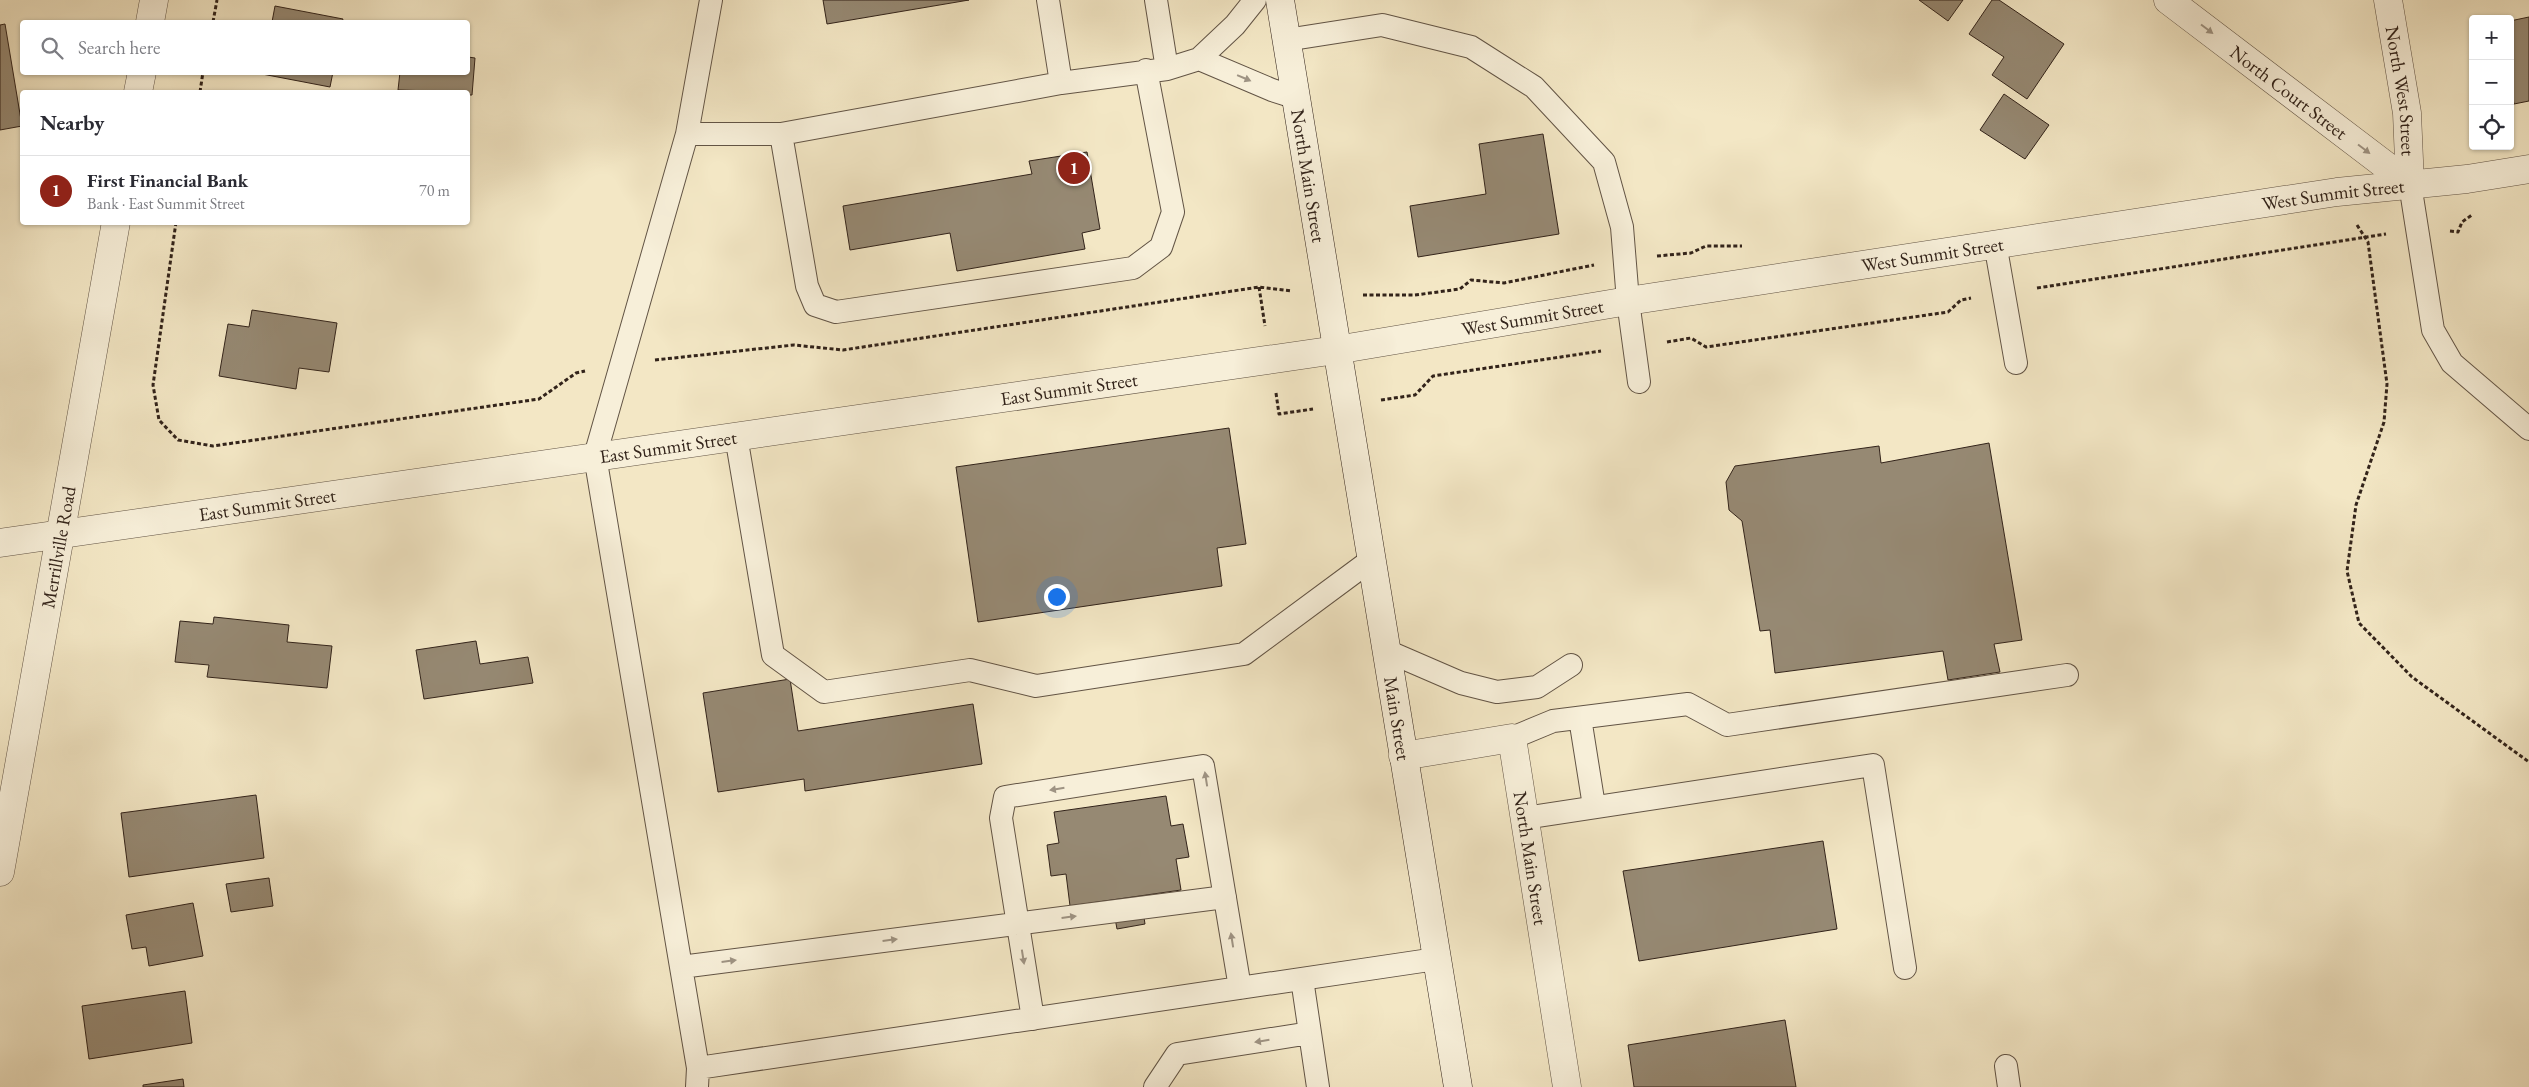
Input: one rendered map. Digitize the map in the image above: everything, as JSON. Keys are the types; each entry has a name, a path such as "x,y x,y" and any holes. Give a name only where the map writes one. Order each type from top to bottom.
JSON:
{"street":[{"path":"150,20 154,0"},
{"name":"North Main Street","path":"1280,0 1294,97 1336,350"},
{"name":"North Court Street","path":"2168,0 2410,184"},
{"name":"North West Street","path":"2388,0 2406,113 2410,184"},
{"path":"138,90 141,75"},
{"name":"West Summit Street","path":"1336,350 1628,301 1995,243 2328,194 2468,179 2529,169"},
{"name":"Merrillville Road","path":"0,872 115,225"},
{"name":"East Summit Street","path":"0,543 1336,350"},
{"name":"Main Street","path":"1336,350 1458,1087"},
{"path":"1403,756 1512,738"},
{"name":"North Main Street","path":"1512,738 1567,1087"}],"lane":[{"path":"711,0 687,134 595,456 681,967 697,1078 1032,1019 1436,959"},
{"path":"1048,0 1061,83"},
{"path":"781,134 807,286 815,305 836,312 1133,268 1161,247 1173,212 1157,70 1156,0"},
{"path":"687,134 781,134 1061,83 1157,70 1199,59 1235,25 1255,0"},
{"path":"1286,40 1382,25 1471,46 1534,88 1604,162 1622,227 1628,301 1639,382"},
{"path":"1199,59 1272,90 1294,97"},
{"path":"2410,184 2433,330 2452,363 2529,430"},
{"path":"1995,243 2016,362"},
{"path":"736,436 773,655 824,692 970,670 1036,686 1244,654 1371,560"},
{"path":"1387,651 1461,682 1497,692 1537,687 1571,665"},
{"path":"1512,738 1553,721 1688,704 1727,725 2067,675"},
{"path":"1580,718 1594,806"},
{"path":"1525,818 1873,765 1905,968"},
{"path":"1032,1019 1001,818 1005,797 1204,766 1240,988"},
{"path":"681,967 1225,897"},
{"path":"1302,979 1318,1087"},
{"path":"1155,1087 1177,1054 1310,1033"}],"path":[{"path":"213,20 217,0"},
{"path":"200,90 203,75"},
{"path":"1259,287 1279,414 1415,395 1433,376 1691,338 1706,347 1948,312 1961,300 2365,238 2368,242 2387,384 2384,422 2356,504 2347,571 2359,623 2412,677 2529,762"}],"building":[{"path":"823,0 969,0 827,24"},
{"path":"1919,0 1963,0 1948,21"},
{"path":"1992,0 1999,0 2064,44 2027,99 1992,75 2004,57 1969,34"},
{"path":"275,6 343,19 343,20 272,20"},
{"path":"2529,17 2529,101 2514,104 2514,60 2514,20"},
{"path":"5,24 20,114 20,126 0,130 0,25"},
{"path":"470,57 475,58 472,95 470,95 470,90 398,90 400,75 470,75"},
{"path":"267,75 332,75 330,87"},
{"path":"2004,94 2049,125 2025,159 1980,130"},
{"path":"1543,134 1559,234 1418,257 1410,206 1486,194 1479,144"},
{"path":"1087,152 1100,229 1082,233 1085,249 957,271 950,233 850,250 843,206 1032,174 1029,161"},
{"path":"252,310 337,323 329,372 299,368 296,389 219,376 228,324 249,327"},
{"path":"1229,428 1246,544 1217,548 1222,586 978,622 956,467"},
{"path":"1989,443 2022,640 1994,644 2000,672 1948,680 1943,651 1775,673 1770,630 1760,631 1742,521 1729,510 1726,482 1735,466 1879,446 1881,463"},
{"path":"214,617 289,625 287,642 332,646 327,688 207,677 209,665 175,662 180,621 213,624"},
{"path":"476,641 480,664 528,657 533,683 424,699 416,650"},
{"path":"790,679 798,731 973,704 982,764 805,791 804,779 718,792 703,693"},
{"path":"256,795 264,858 129,877 121,813"},
{"path":"1166,796 1171,826 1183,824 1189,857 1176,859 1181,890 1070,906 1066,874 1051,876 1047,845 1059,843 1054,812"},
{"path":"1823,841 1837,929 1639,961 1623,871"},
{"path":"269,878 273,906 231,912 226,884"},
{"path":"1141,898 1145,924 1117,929 1112,902"},
{"path":"193,903 203,956 149,966 146,947 132,949 126,915"},
{"path":"185,991 192,1043 89,1059 82,1006"},
{"path":"1785,1020 1796,1087 1634,1087 1628,1045"},
{"path":"183,1079 184,1087 143,1087 143,1085"}],"place":[{"name":"First Financial Bank","path":"1074,168"}]}
